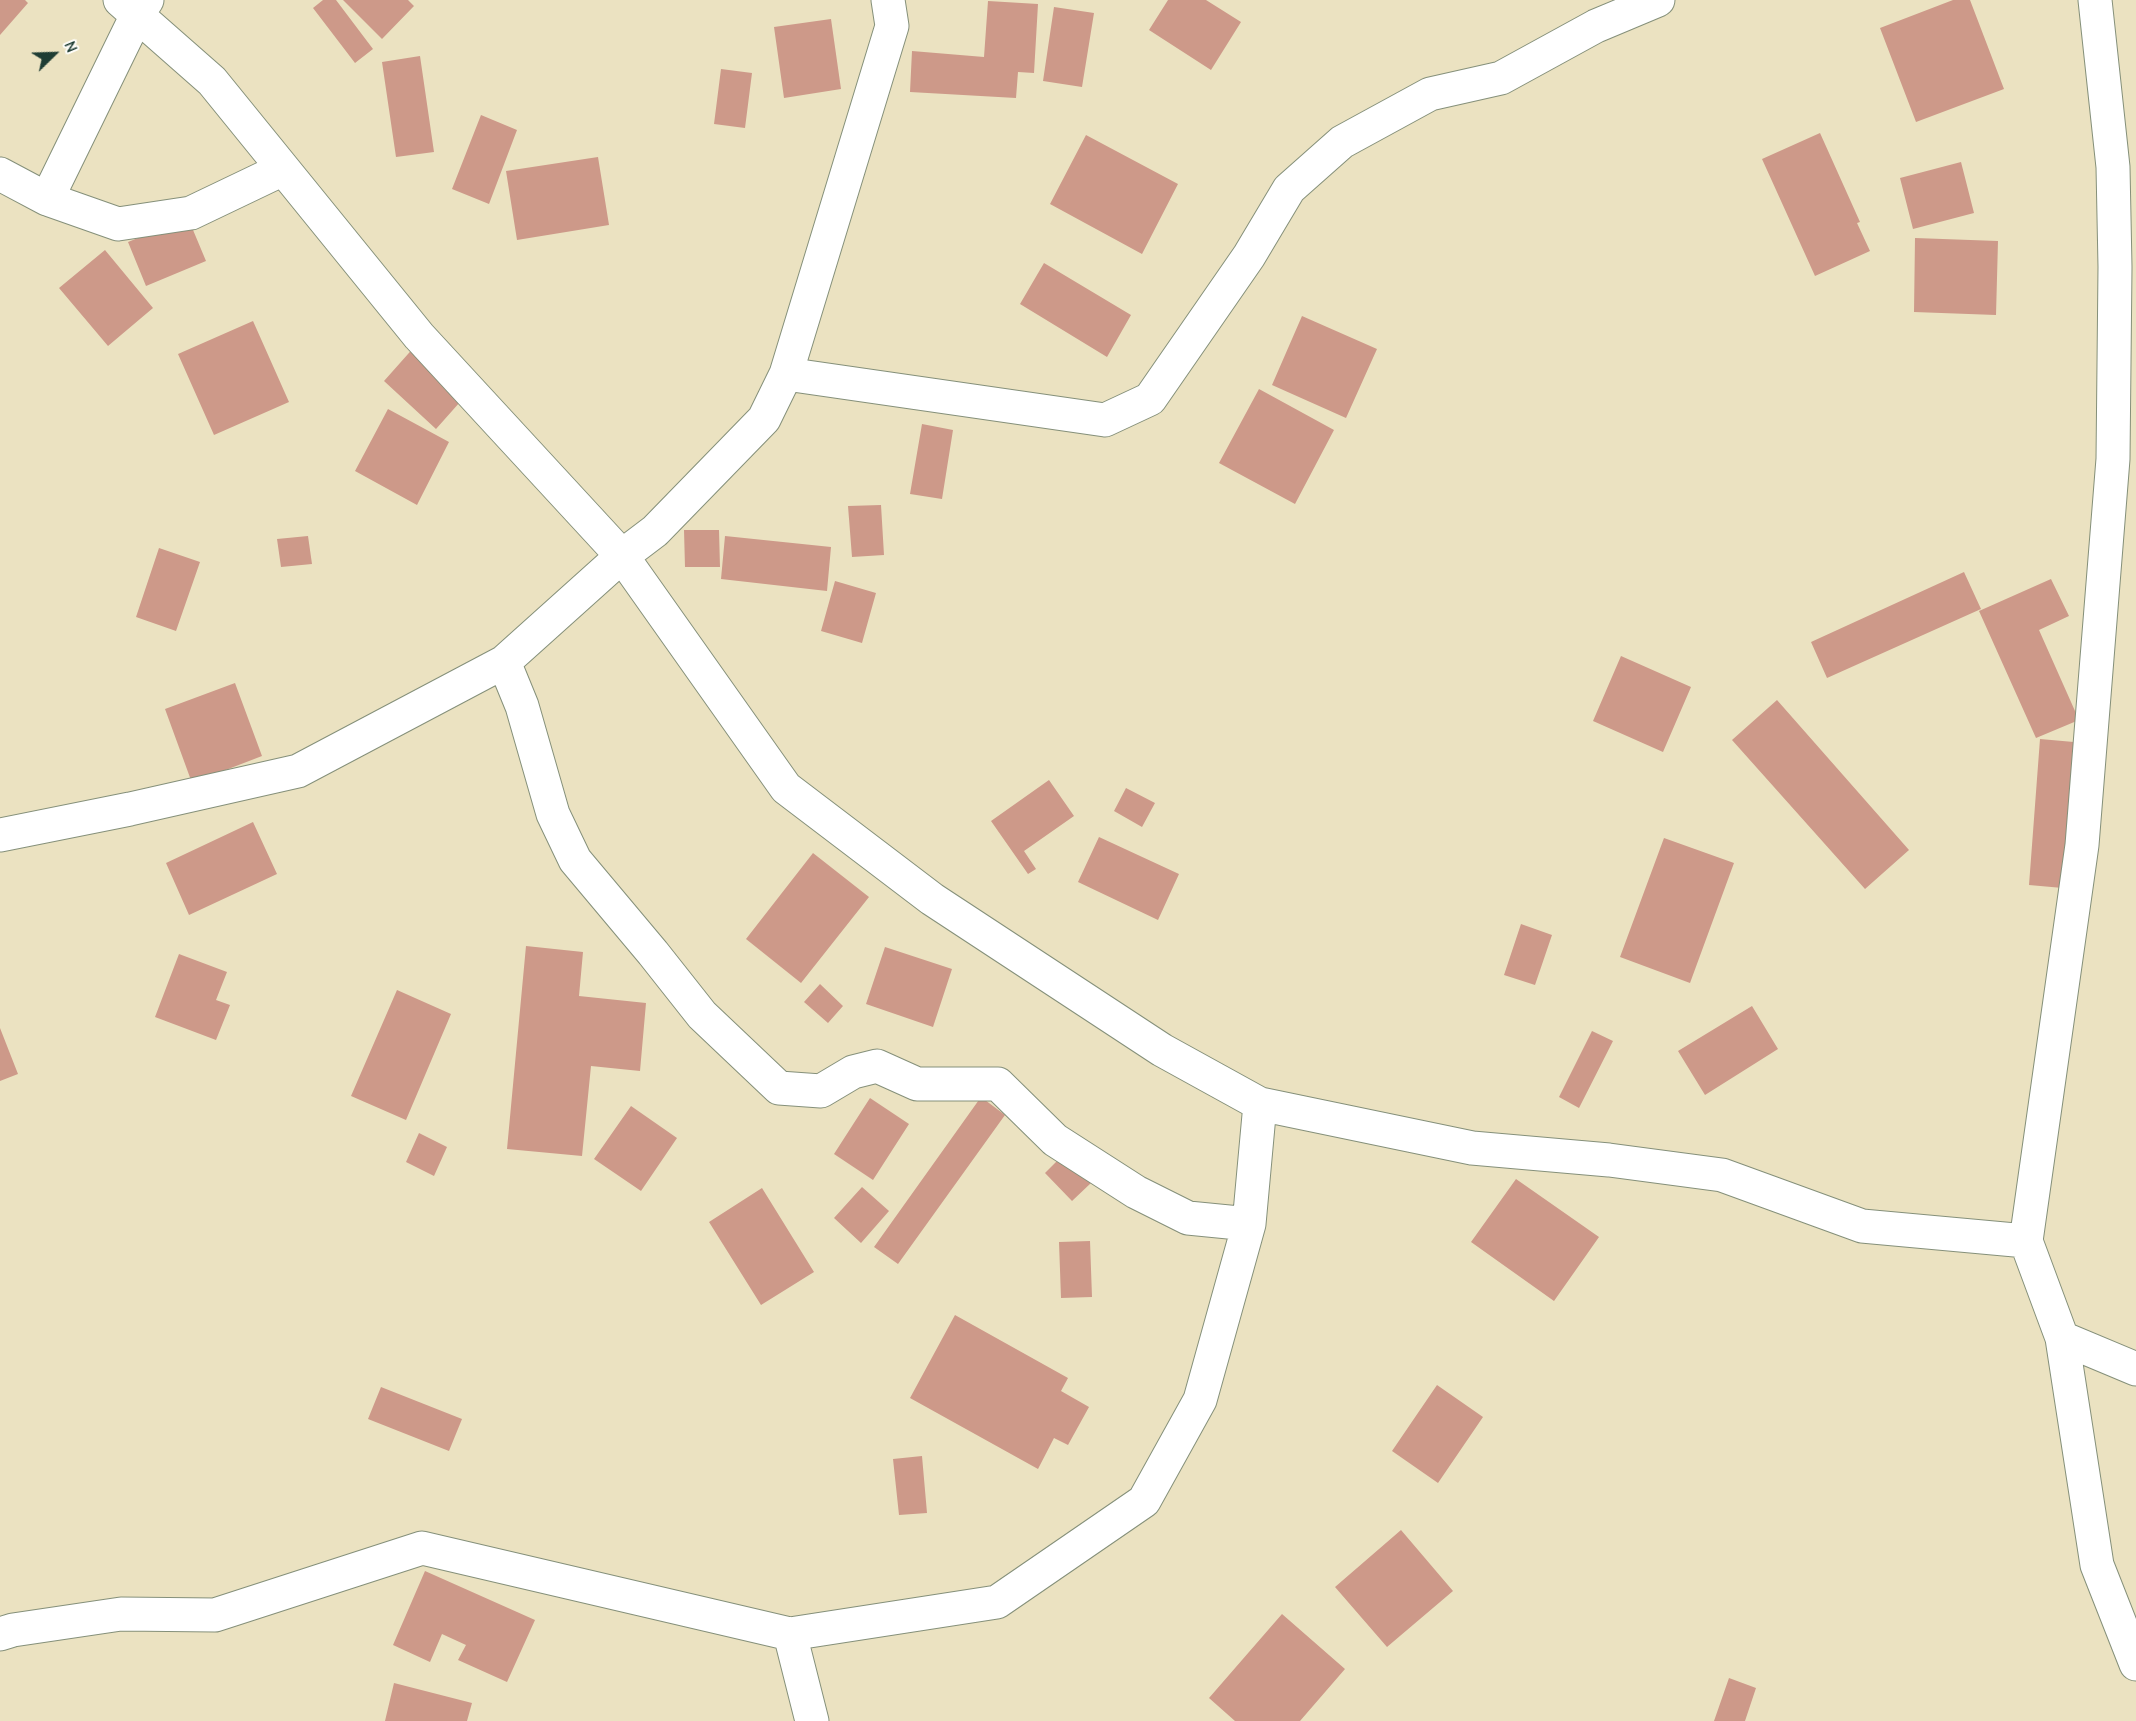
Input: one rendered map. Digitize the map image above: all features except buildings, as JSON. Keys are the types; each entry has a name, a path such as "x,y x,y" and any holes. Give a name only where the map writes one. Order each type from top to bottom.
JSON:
{"street":[{"path":"0,835 130,809 298,771 504,662 622,556 655,531 764,419 786,374 892,26 888,0"},
{"path":"786,374 1105,420 1150,399 1249,256 1289,189 1342,142 1430,94 1500,78 1596,26 1620,8 1658,0"},
{"path":"2095,0 2126,269 2124,463 2082,845 2026,1241 2062,1338 2097,1565 2136,1664"},
{"path":"47,199 134,5 212,81 418,336 622,556 786,788 932,899 1161,1050 1260,1104 1472,1148 1610,1160 1722,1175 1862,1226 2026,1241"},
{"path":"0,174 47,199 118,224 191,213 283,169"},
{"path":"504,662 522,706 553,814 575,860 702,1015 779,1088 821,1091 853,1072 877,1066 917,1084 998,1084 1055,1140 1136,1192 1188,1218 1249,1224"},
{"path":"0,1634 13,1629 122,1614 215,1615 422,1548 790,1634 997,1602 1144,1501 1200,1400 1249,1224 1260,1104"},
{"path":"2062,1338 2136,1369"},
{"path":"790,1634 812,1721"}]}
